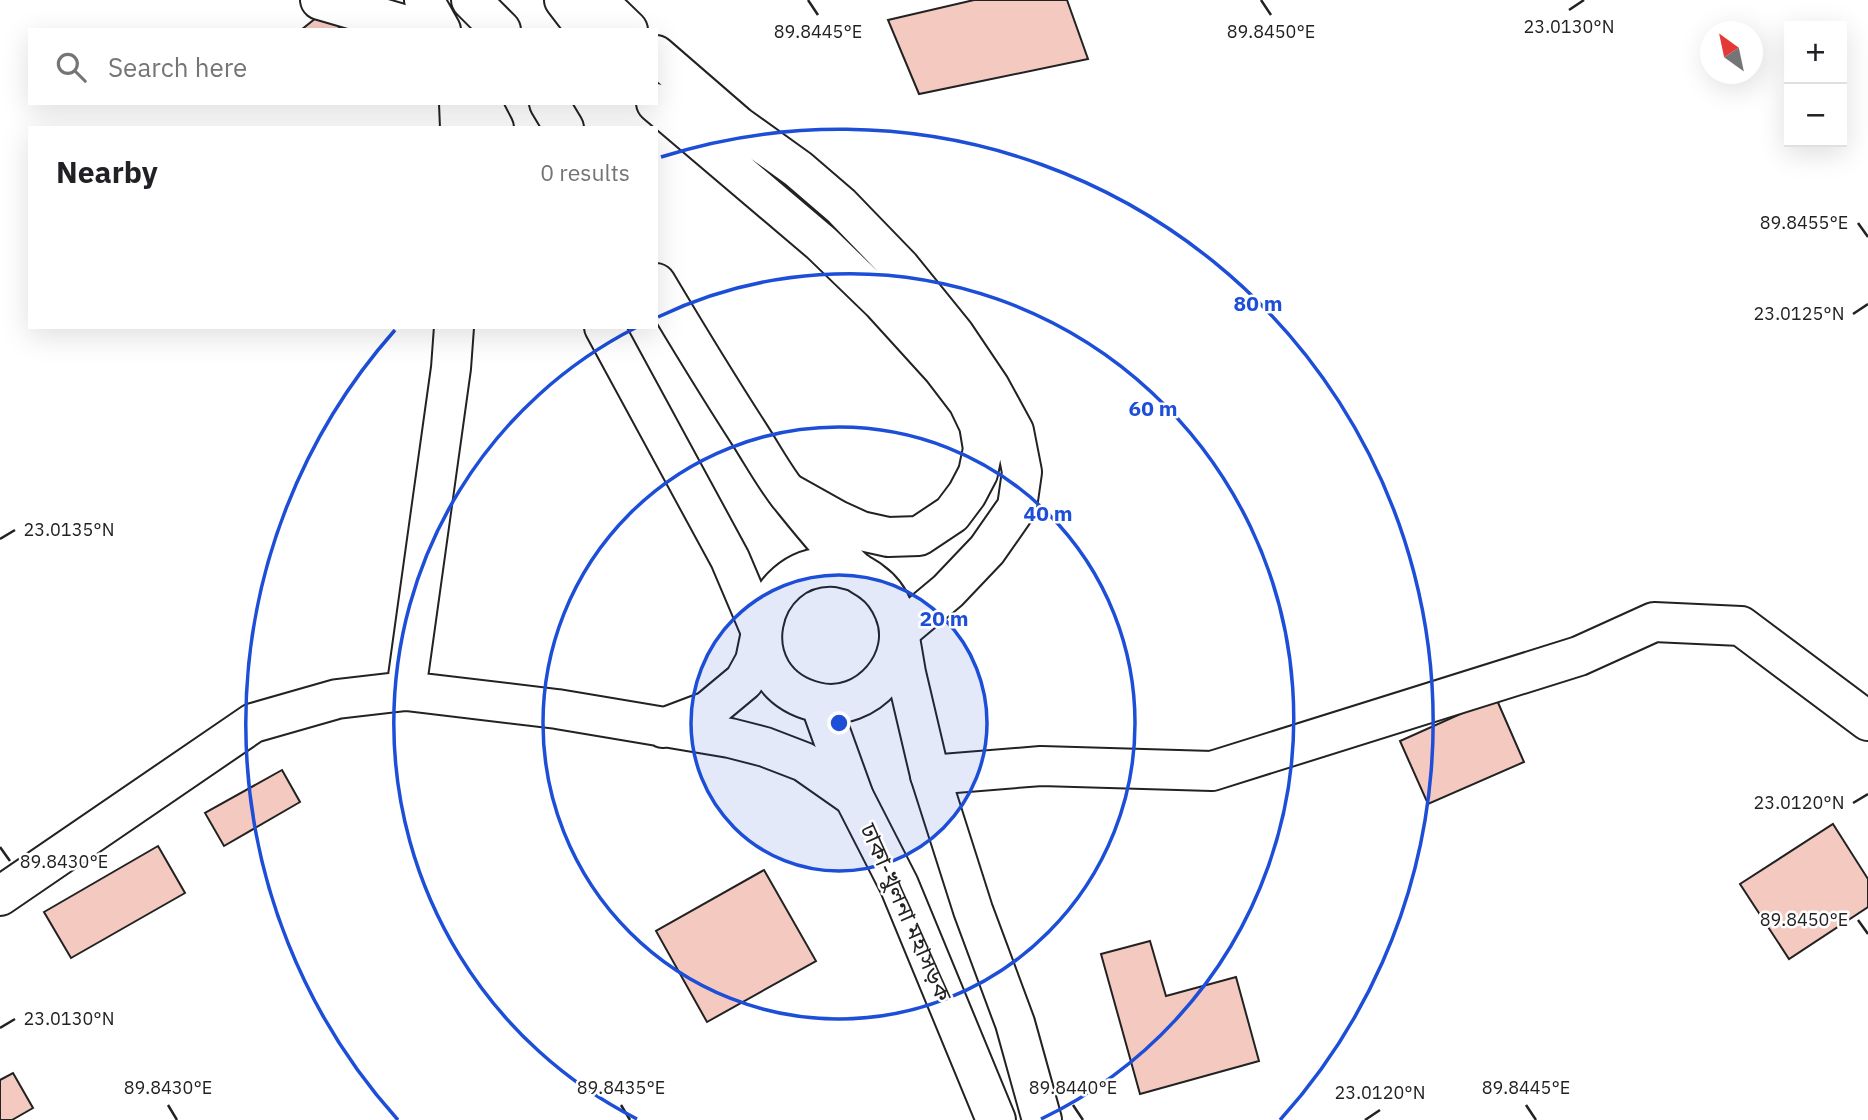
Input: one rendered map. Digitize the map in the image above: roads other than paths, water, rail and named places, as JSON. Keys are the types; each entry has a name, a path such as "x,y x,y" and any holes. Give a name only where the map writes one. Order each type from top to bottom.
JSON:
{"main road":[{"path":"320,0 416,28"},
{"path":"424,0 440,28"},
{"path":"471,0 499,28"},
{"path":"564,0 585,28"},
{"path":"597,0 626,28"},
{"path":"605,329 730,559 761,632 771,671 783,686 800,698 820,704 840,704 860,698 876,687 889,671 897,652 899,632 948,591 988,551 1017,507 1022,472 1014,431 990,387 954,335 900,267 841,206 798,169 738,126 658,57"},
{"path":"459,105 460,126"},
{"path":"482,105 493,126"},
{"path":"550,105 563,126"},
{"path":"658,105 821,243 882,302 942,368 968,402 979,425 984,449 978,473 952,514 889,556 857,572 835,567 814,569 794,577 778,592 766,610 755,661 744,681 708,711 663,728"},
{"path":"658,286 713,379 787,492 826,540 857,572 887,596 895,613 930,775 973,910 1014,1023 1042,1120"},
{"path":"406,691 451,368 454,329"},
{"path":"787,492 861,531 888,537 919,537"},
{"path":"930,775 1041,766 1212,771 1580,656 1654,622 1741,626 1868,722"},
{"path":"0,897 253,723 337,699 406,691 557,709 730,738 765,747 804,762 854,797"},
{"name":"ঢাকা-খুলনা মহাসড়ক","path":"820,704 854,797 899,885 996,1120"}]}
